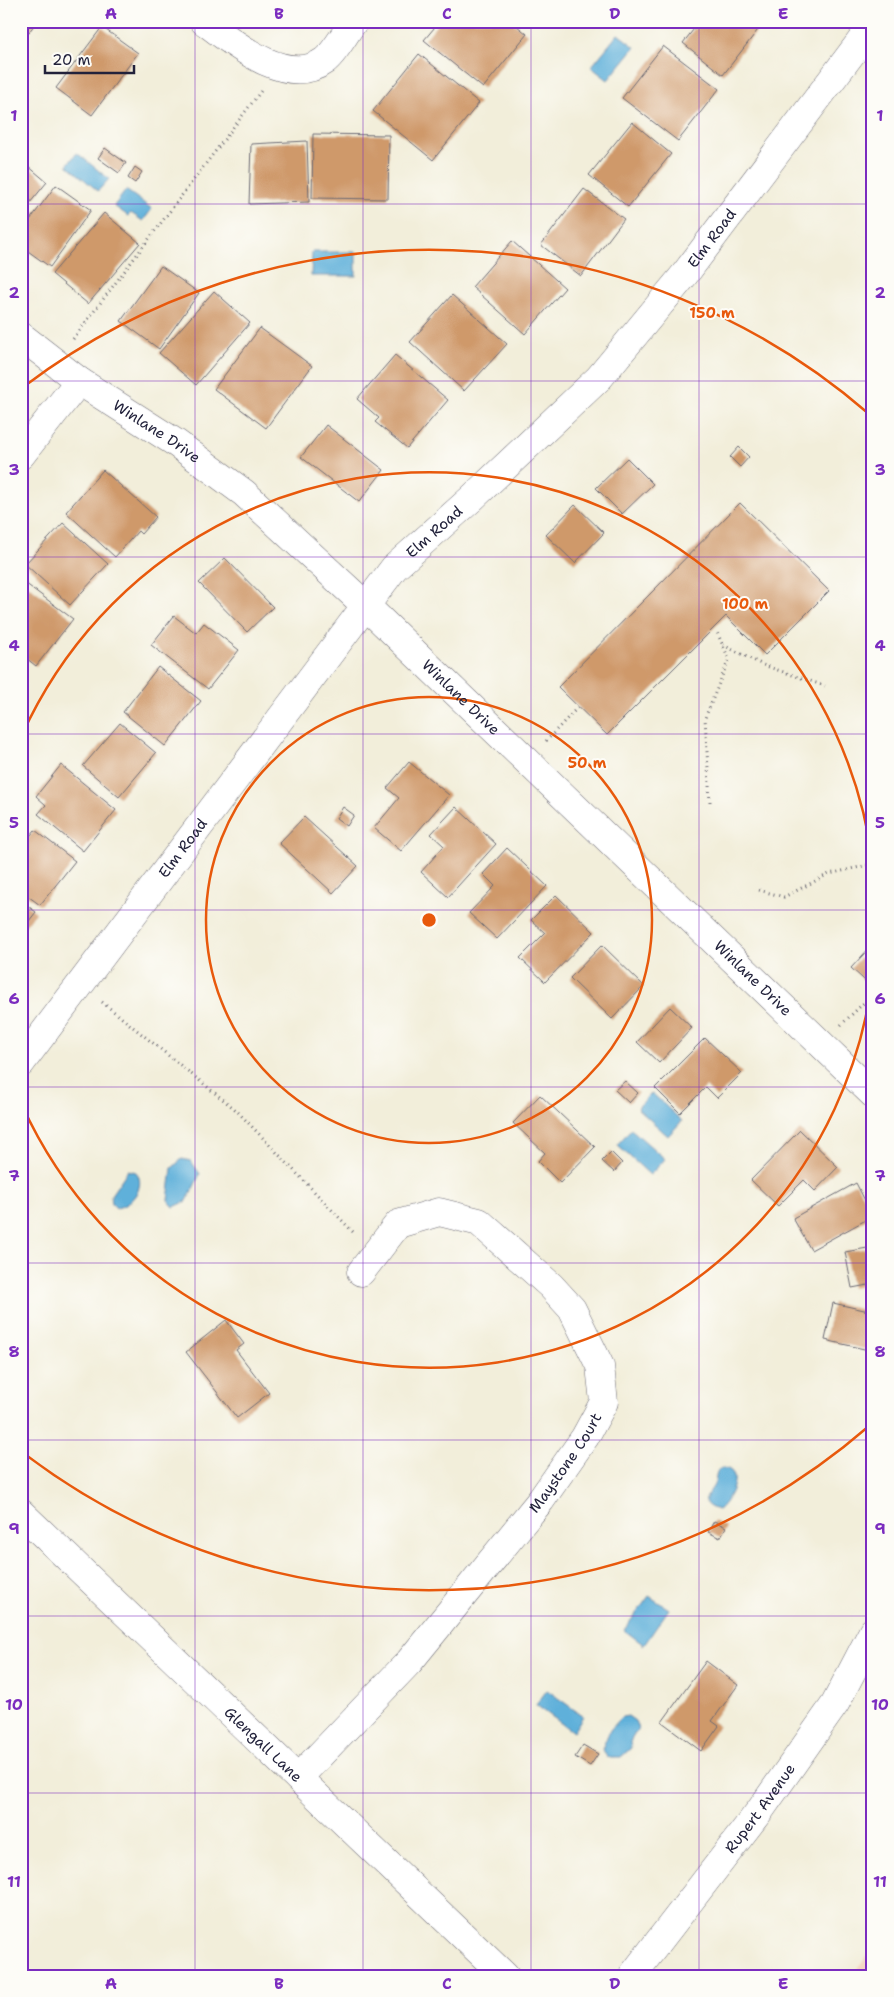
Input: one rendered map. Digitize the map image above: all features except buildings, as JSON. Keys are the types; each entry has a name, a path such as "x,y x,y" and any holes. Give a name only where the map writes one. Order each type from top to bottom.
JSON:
{"street":[{"path":"204,21 240,49 281,68 304,70 324,61 354,21"},
{"name":"Elm Road","path":"21,1063 394,568 471,499 599,378 685,274 873,25"},
{"name":"Winlane Drive","path":"21,336 78,381 176,443 244,493 528,760 873,1094"},
{"path":"21,455 78,381"},
{"name":"Maystone Court","path":"298,1778 409,1662 535,1508 585,1437 604,1402 600,1366 572,1310 550,1286 479,1222 439,1212 398,1224 367,1263"},
{"name":"Glengall Lane","path":"21,1513 505,1976"},
{"name":"Rupert Avenue","path":"632,1976 767,1801 835,1704 873,1631"}],"path":[{"path":"55,363 249,105 281,68"},
{"path":"710,802 705,718 728,659 716,630"},
{"path":"722,645 763,665 825,686"},
{"path":"528,760 578,707"},
{"path":"865,781 873,790"},
{"path":"759,890 784,897 829,874 873,864"},
{"path":"80,985 236,1110 367,1263"},
{"path":"821,1044 873,994"}],"shaded area":[{"path":"873,1948 873,1976 852,1976"}],"water":[{"path":"618,34 635,47 608,80 591,67"},
{"path":"77,153 109,179 98,191 67,165"},
{"path":"126,190 152,209 143,221 131,213 128,216 114,206"},
{"path":"312,252 356,252 356,276 311,276"},
{"path":"652,1093 682,1121 668,1136 637,1108"},
{"path":"631,1129 665,1159 650,1175 617,1145"},
{"path":"182,1159 191,1161 200,1174 187,1201 174,1207 168,1200 172,1168"},
{"path":"128,1170 136,1172 140,1183 132,1199 127,1204 116,1208 112,1204 111,1195"},
{"path":"722,1468 729,1470 733,1474 734,1480 727,1500 718,1510 707,1504 706,1497 714,1486 718,1470"},
{"path":"649,1596 669,1609 644,1645 624,1630"},
{"path":"547,1690 583,1716 573,1732 536,1705"},
{"path":"628,1716 635,1721 638,1728 630,1742 631,1748 621,1757 608,1757 602,1749 610,1730 622,1717"}]}
